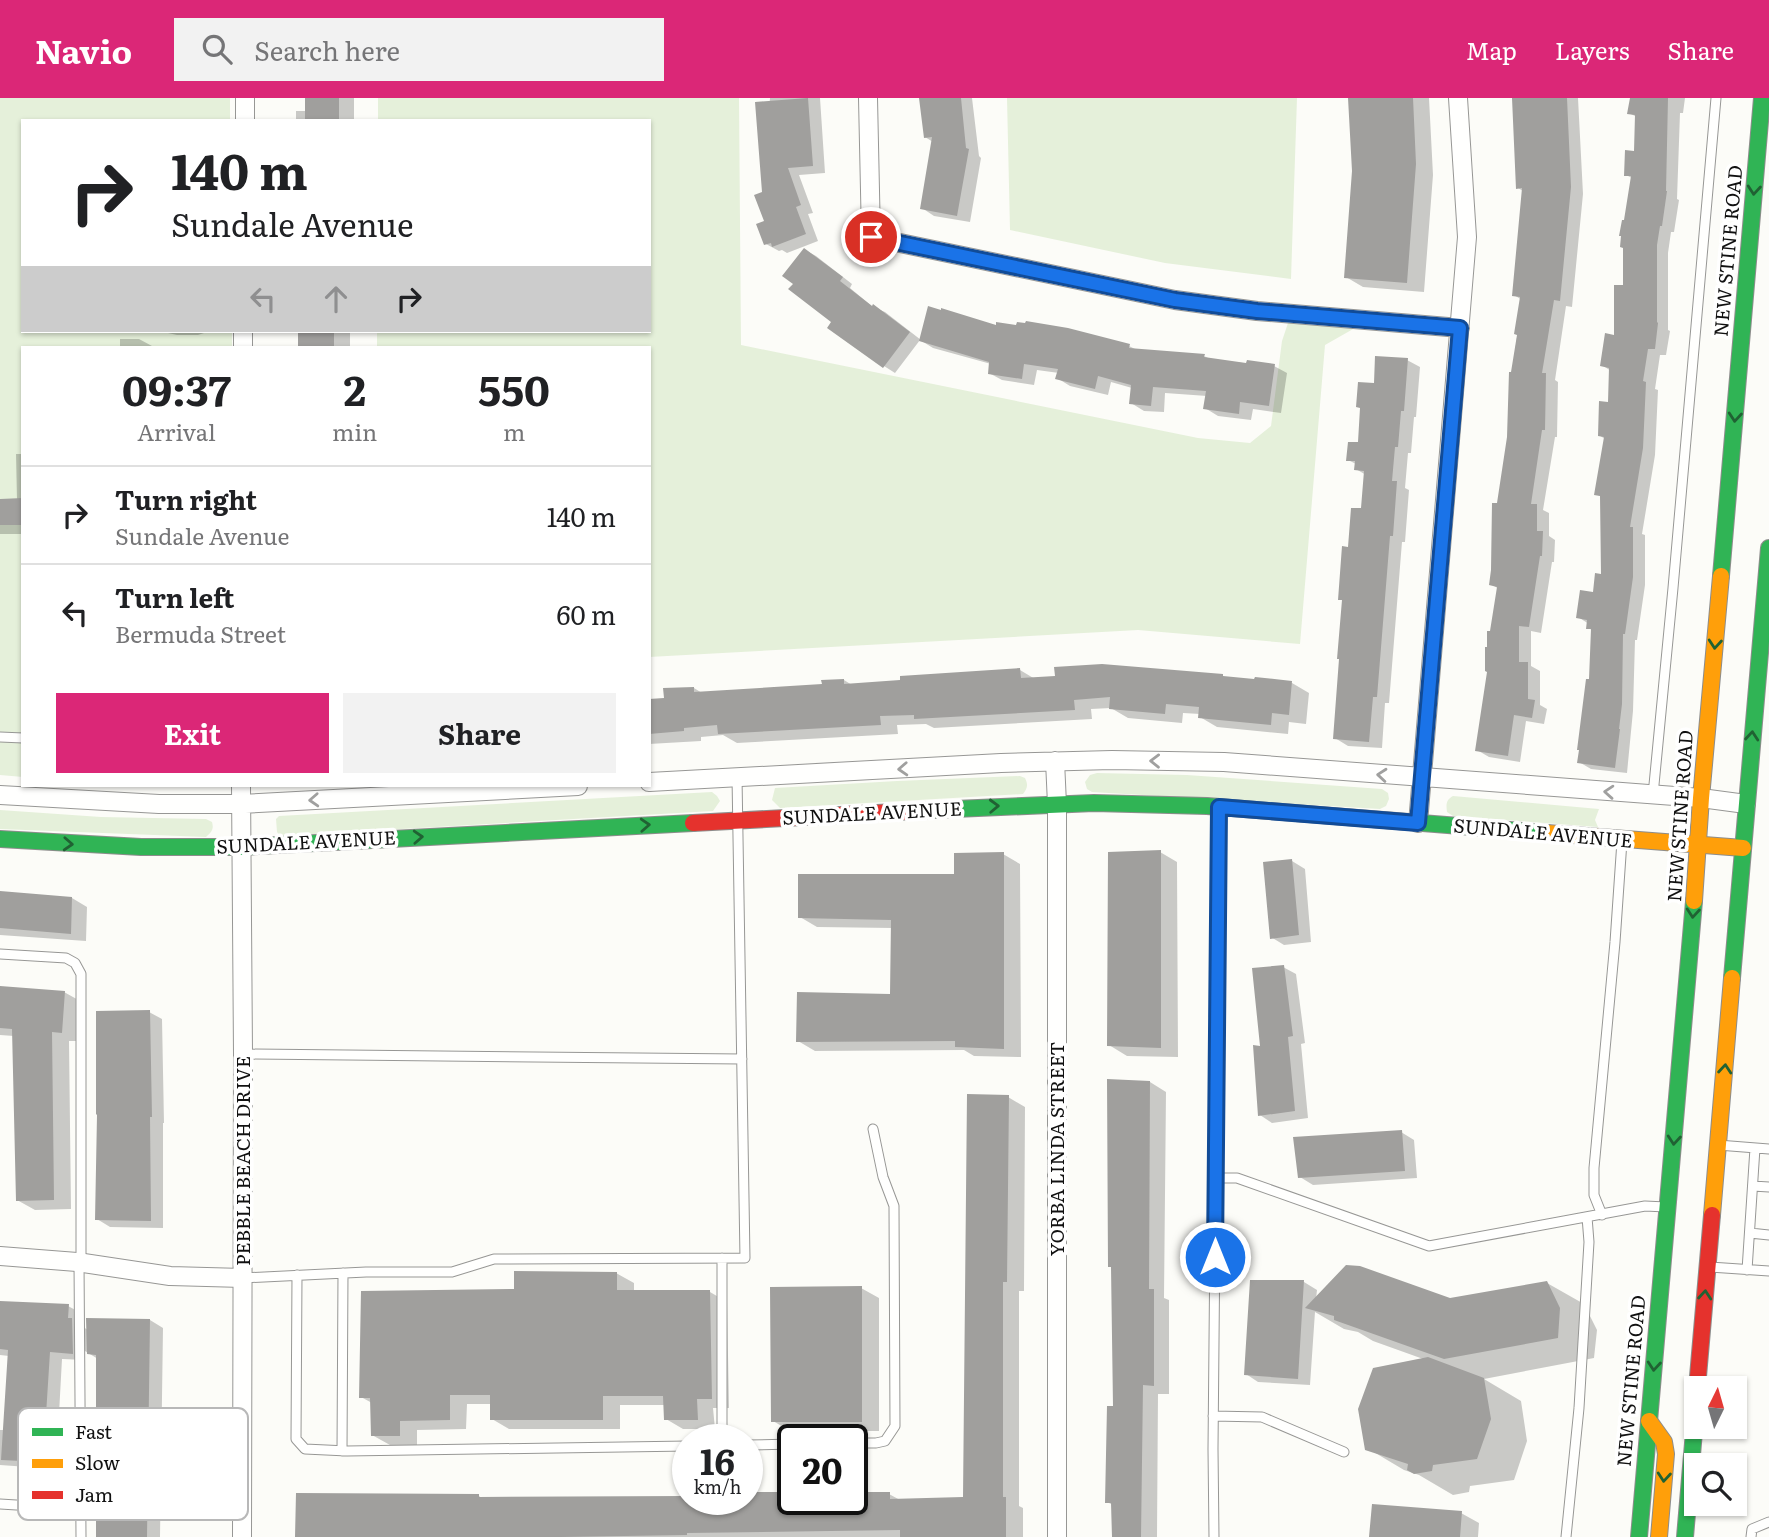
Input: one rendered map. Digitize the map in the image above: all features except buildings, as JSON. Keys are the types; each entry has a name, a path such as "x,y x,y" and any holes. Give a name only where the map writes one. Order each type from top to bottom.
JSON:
{"main road":[{"name":"NEW STINE ROAD","path":"1639,1537 1762,98"},
{"path":"1699,1376 1769,548"},
{"name":"SUNDALE AVENUE","path":"0,839 141,847 242,847 1057,804 1219,807 1743,848"},
{"path":"1649,1421 1664,1442 1666,1454 1659,1537"},
{"path":"1685,1537 1693,1439"}],"street":[{"path":"244,119 245,98"},
{"path":"868,98 871,237 1175,300 1257,311 1460,328"},
{"path":"1418,823 1467,237 1458,98"},
{"path":"651,782 1055,761 1224,762 1701,798 1746,804"},
{"name":"YORBA LINDA STREET","path":"1055,761 1057,1537"},
{"path":"0,794 159,804 241,795 541,787"},
{"name":"PEBBLE BEACH DRIVE","path":"241,795 242,1408"},
{"path":"0,1256 80,1262 170,1276 243,1278"}],"lane":[{"path":"1653,795 1716,98"},
{"path":"0,737 21,738"},
{"path":"243,1278 366,1272 452,1272 494,1259 745,1258 737,777"},
{"path":"1214,1537 1219,807"},
{"path":"1602,1215 1594,1195 1594,1168 1622,839"},
{"path":"0,954 66,958 75,963 81,974 81,1408"},
{"path":"243,1054 742,1059"},
{"path":"868,1443 885,1441 895,1426 894,1206 883,1177 873,1129"},
{"path":"1718,1145 1769,1149"},
{"path":"1747,1270 1755,1148"},
{"path":"1216,1178 1237,1178 1429,1246 1645,1206 1668,1207"},
{"path":"1753,1186 1769,1187"},
{"path":"1566,1537 1579,1408 1589,1242 1587,1217"},
{"path":"1750,1233 1769,1235"},
{"path":"722,1258 722,1424"},
{"path":"1708,1267 1769,1271"},
{"path":"342,1451 343,1273"},
{"path":"297,1275 296,1439 306,1448 342,1451 672,1446"},
{"path":"1213,1416 1262,1417 1344,1451"},
{"path":"0,1504 18,1505"},
{"path":"1751,1537 1752,1529 1769,1522"}],"green space":[{"path":"0,98 230,98 230,119 21,119 21,333 232,333 232,346 21,346 21,777 0,775"},
{"path":"378,98 739,98 741,345 1198,438 1250,443 1271,426 1282,341 1291,314 1369,320 1325,345 1300,644 1138,630 651,657 651,346 377,346 377,333 651,333 651,119 378,119"},
{"path":"1007,98 1297,98 1291,279 1165,263 1010,230"},
{"path":"1090,775 1187,775 1382,789 1388,793 1389,799 1386,806 1380,809 1092,792 1087,789 1085,782"},
{"path":"1020,776 1025,778 1027,784 1023,794 780,808 772,800 775,788"},
{"path":"712,792 720,801 713,811 280,836 276,819 279,816"},
{"path":"1453,796 1599,809 1595,820 1598,827 1453,816 1447,812 1447,807"},
{"path":"0,810 101,817 206,819 212,822 213,827 206,837 0,829"}],"traffic: fast":[{"path":"1721,576 1762,98"},
{"path":"1732,978 1769,548"},
{"path":"932,810 1094,803 1207,806 1547,833"},
{"path":"0,839 141,847 242,847 693,823"},
{"path":"1639,1537 1694,901"},
{"path":"1685,1537 1693,1439"}],"traffic: slow":[{"path":"1694,901 1721,576"},
{"path":"1547,833 1743,848"},
{"path":"1712,1215 1732,978"},
{"path":"1649,1421 1664,1442 1666,1454 1659,1537"}],"traffic: jam":[{"path":"693,823 932,810"},
{"path":"1698,1376 1712,1215"}],"route":[{"path":"871,237 1175,300 1257,311 1460,328 1418,823 1219,807 1215,1257"}]}
